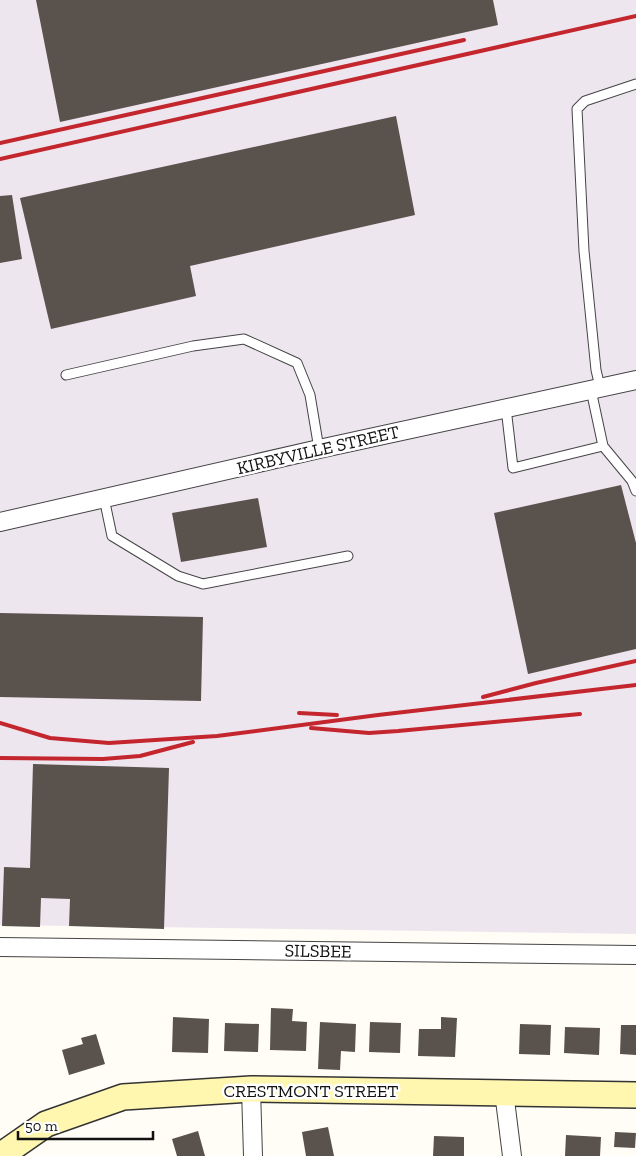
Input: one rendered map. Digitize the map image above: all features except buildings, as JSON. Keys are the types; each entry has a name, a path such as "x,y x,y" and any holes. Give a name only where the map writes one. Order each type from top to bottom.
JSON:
{"street":[{"name":"KIRBYVILLE STREET","path":"0,522 319,449 636,380"},
{"name":"SILSBEE","path":"0,947 636,955"},
{"name":"CRESTMONT STREET","path":"0,1156 46,1124 123,1097 251,1089 636,1094"},
{"path":"251,1089 253,1156"},
{"path":"504,1092 512,1156"}],"lane":[{"path":"636,84 585,101 577,109 584,251 603,446 634,477 636,491"},
{"path":"66,375 193,346 244,338 296,363 310,395 319,449"},
{"path":"506,408 513,468 603,446"},
{"path":"104,498 112,536 178,576 202,584 348,556"}],"shaded area":[{"path":"0,0 636,0 636,934 0,925"}],"railway":[{"path":"0,159 636,16"},
{"path":"0,143 464,40"},
{"path":"483,697 636,661"},
{"path":"0,723 50,738 109,743 217,736 636,685"},
{"path":"299,713 337,715"},
{"path":"311,728 369,733 580,714"},
{"path":"0,758 103,759 140,756 193,742"}]}
